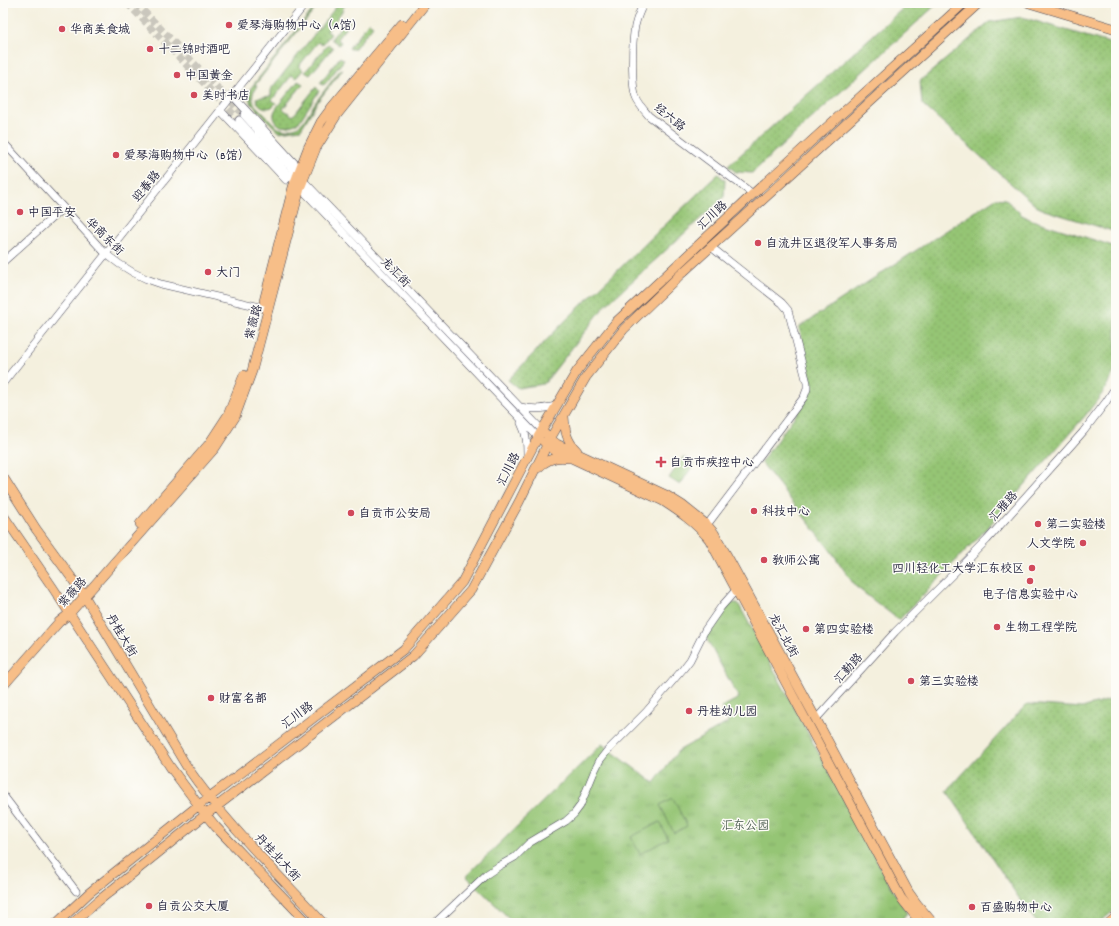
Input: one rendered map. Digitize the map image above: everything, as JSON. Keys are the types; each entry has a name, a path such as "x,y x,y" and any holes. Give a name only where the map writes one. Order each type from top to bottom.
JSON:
{"main road":[{"name":"紫薇路","path":"3,686 83,594 215,448 235,417 252,372 298,180 308,148 325,117 420,3"},
{"name":"紫薇路","path":"298,180 336,116 426,3"},
{"name":"汇川路","path":"57,923 90,893 209,797 404,649 462,582 556,406 577,371 616,322 753,194 964,3"},
{"name":"汇川路","path":"73,923 216,807 413,656 471,590 519,502 548,442 564,414 586,377 624,329 681,274 979,3"},
{"path":"1030,3 1116,29"},
{"path":"564,414 565,430 571,445 579,458"},
{"name":"龙汇北街","path":"540,434 548,442 663,501 702,530 709,539 901,898 921,923"},
{"path":"534,472 544,462 549,460 562,457 579,458"},
{"name":"龙汇北街","path":"579,458 666,496 682,505 707,525 714,533 909,893 933,923"},
{"name":"丹桂大街","path":"3,478 36,529 83,594 187,767 216,807"},
{"name":"丹桂北大街","path":"4,517 68,611 171,768 206,815 308,923"},
{"name":"丹桂北大街","path":"216,807 323,923"},
{"path":"1109,923 1116,917"}],"street":[{"name":"迎春路","path":"3,383 306,3"},
{"name":"经六路","path":"644,3 638,17 634,34 633,79 636,98 649,116 753,194"},
{"path":"232,96 298,180"},
{"path":"220,110 298,180"},
{"name":"龙汇街","path":"241,118 516,414 540,434"},
{"name":"华商东街","path":"3,142 106,254 117,263 153,282 266,309"},
{"name":"龙汇街","path":"298,180 520,407 540,434"},
{"path":"3,262 63,208"},
{"path":"707,525 807,390 807,383 788,310 782,303 711,247"},
{"name":"汇雅路","path":"895,632 988,540 1083,432 1106,402 1116,386"},
{"path":"520,407 533,410 546,409 556,406"},
{"path":"516,414 524,429 527,442 527,459"},
{"path":"435,923 487,874 515,857 529,843 566,821 574,814 580,806 594,772 607,750 646,712 683,669 690,660 705,630 721,606 736,590"},
{"name":"汇勤路","path":"816,719 895,632"},
{"path":"3,795 76,891"}],"green space":[{"path":"318,3 320,3 255,85 257,86 254,91 253,100 255,105 278,128 286,130 297,127 303,122 315,103 340,70 343,69 318,101 301,129 279,132 250,102 250,89"},
{"path":"339,3 347,3 327,31 331,34 322,45 318,42 299,66 303,70 296,78 292,75 272,100 276,103 272,107 268,108 260,105 256,98 271,96 271,89"},
{"path":"902,3 938,3 752,173 736,172 728,166 902,9"},
{"path":"1022,17 1116,45 1116,232 1044,210 1036,206 922,104 920,81 990,22"},
{"path":"347,19 350,22 337,39 341,42 339,45 331,39"},
{"path":"369,22 373,26 354,49 350,49 349,48"},
{"path":"328,44 333,48 331,51 310,75 305,72"},
{"path":"340,57 344,60 325,84 323,85 320,83"},
{"path":"298,81 303,84 283,109 293,116 316,87 319,91 299,122 290,126 281,126 275,121 275,110"},
{"path":"718,174 725,180 724,197 604,307 544,384 518,388 508,380 567,319"},
{"path":"996,198 1005,199 1022,215 1032,220 1116,247 1116,369 1102,394 1085,416 988,527 899,620 855,586 831,551 761,462 808,398 812,389 812,382 799,327"},
{"path":"683,457 694,464 680,485 669,478"},
{"name":"汇东公园","path":"730,603 738,603 886,878 907,913 899,923 514,923 466,876 602,744 654,783 678,751 729,722 722,707 739,698 705,636"},
{"path":"1116,698 1116,909 1099,923 1037,923 947,791 1027,704 1082,708"},
{"path":"673,798 687,826 674,833 660,805"},
{"path":"660,822 668,839 640,854 631,837"}],"tunnel":[{"path":"127,3 239,120"},
{"path":"136,3 244,115"}],"place":[{"name":"爱琴海购物中心（A馆）","path":"229,25"},
{"name":"华商美食城","path":"62,29"},
{"name":"十二锦时酒吧","path":"150,49"},
{"name":"中国黄金","path":"177,75"},
{"name":"美时书店","path":"194,95"},
{"name":"爱琴海购物中心（B馆）","path":"116,155"},
{"name":"中国平安","path":"20,212"},
{"name":"自流井区退役军人事务局","path":"758,243"},
{"name":"大门","path":"208,272"},
{"name":"自贡市疾控中心","path":"661,462"},
{"name":"科技中心","path":"754,511"},
{"name":"自贡市公安局","path":"351,513"},
{"name":"第二实验楼","path":"1038,524"},
{"name":"人文学院","path":"1083,543"},
{"name":"教师公寓","path":"764,560"},
{"name":"四川轻化工大学汇东校区","path":"1032,568"},
{"name":"电子信息实验中心","path":"1030,581"},
{"name":"生物工程学院","path":"997,627"},
{"name":"第四实验楼","path":"806,629"},
{"name":"第三实验楼","path":"911,681"},
{"name":"财富名都","path":"211,698"},
{"name":"丹桂幼儿园","path":"689,711"},
{"name":"自贡公交大厦","path":"149,906"},
{"name":"百盛购物中心","path":"972,907"}]}
